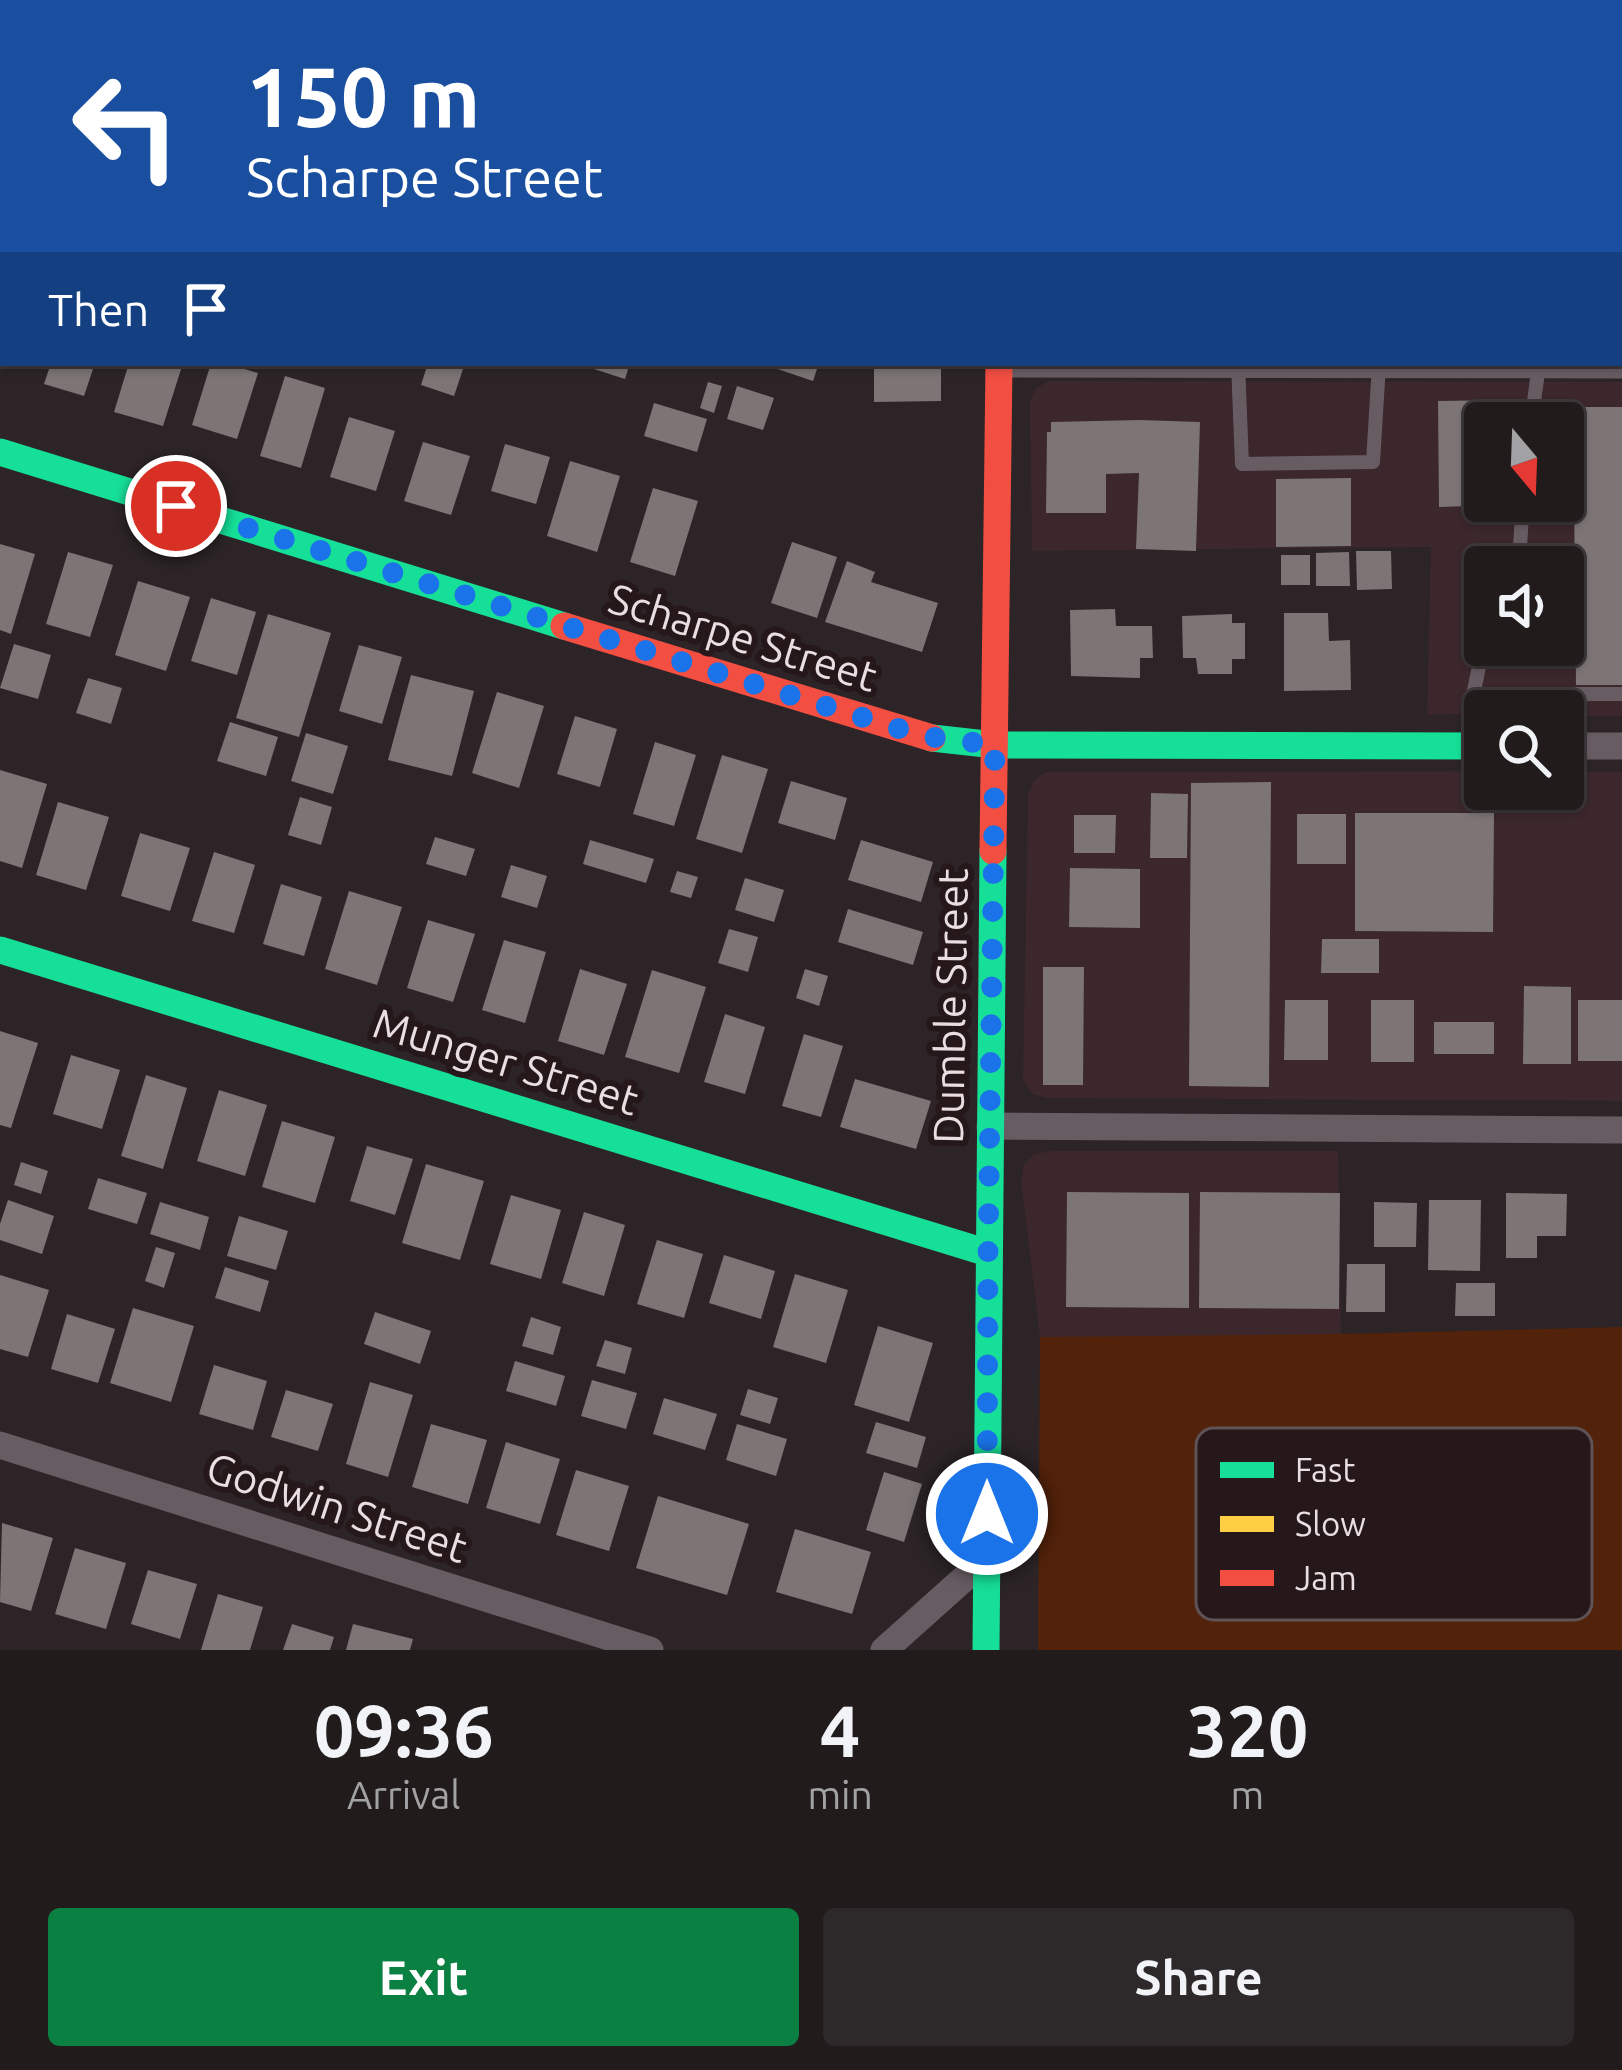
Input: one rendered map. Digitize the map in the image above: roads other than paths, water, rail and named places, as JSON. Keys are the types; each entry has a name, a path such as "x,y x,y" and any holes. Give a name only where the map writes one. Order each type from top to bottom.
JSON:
{"main road":[{"name":"Dumble Street","path":"986,1650 999,366"},
{"name":"Scharpe Street","path":"0,452 923,736 995,745 1464,746"},
{"name":"Munger Street","path":"0,950 988,1253"}],"street":[{"path":"1584,746 1622,746"},
{"path":"991,1126 1622,1130"},
{"name":"Godwin Street","path":"0,1444 650,1650"},
{"path":"884,1650 987,1558"}],"lane":[{"path":"1238,366 1242,464 1373,462 1379,366"},
{"path":"1534,402 1539,366"},
{"path":"1584,694 1622,694"}]}
